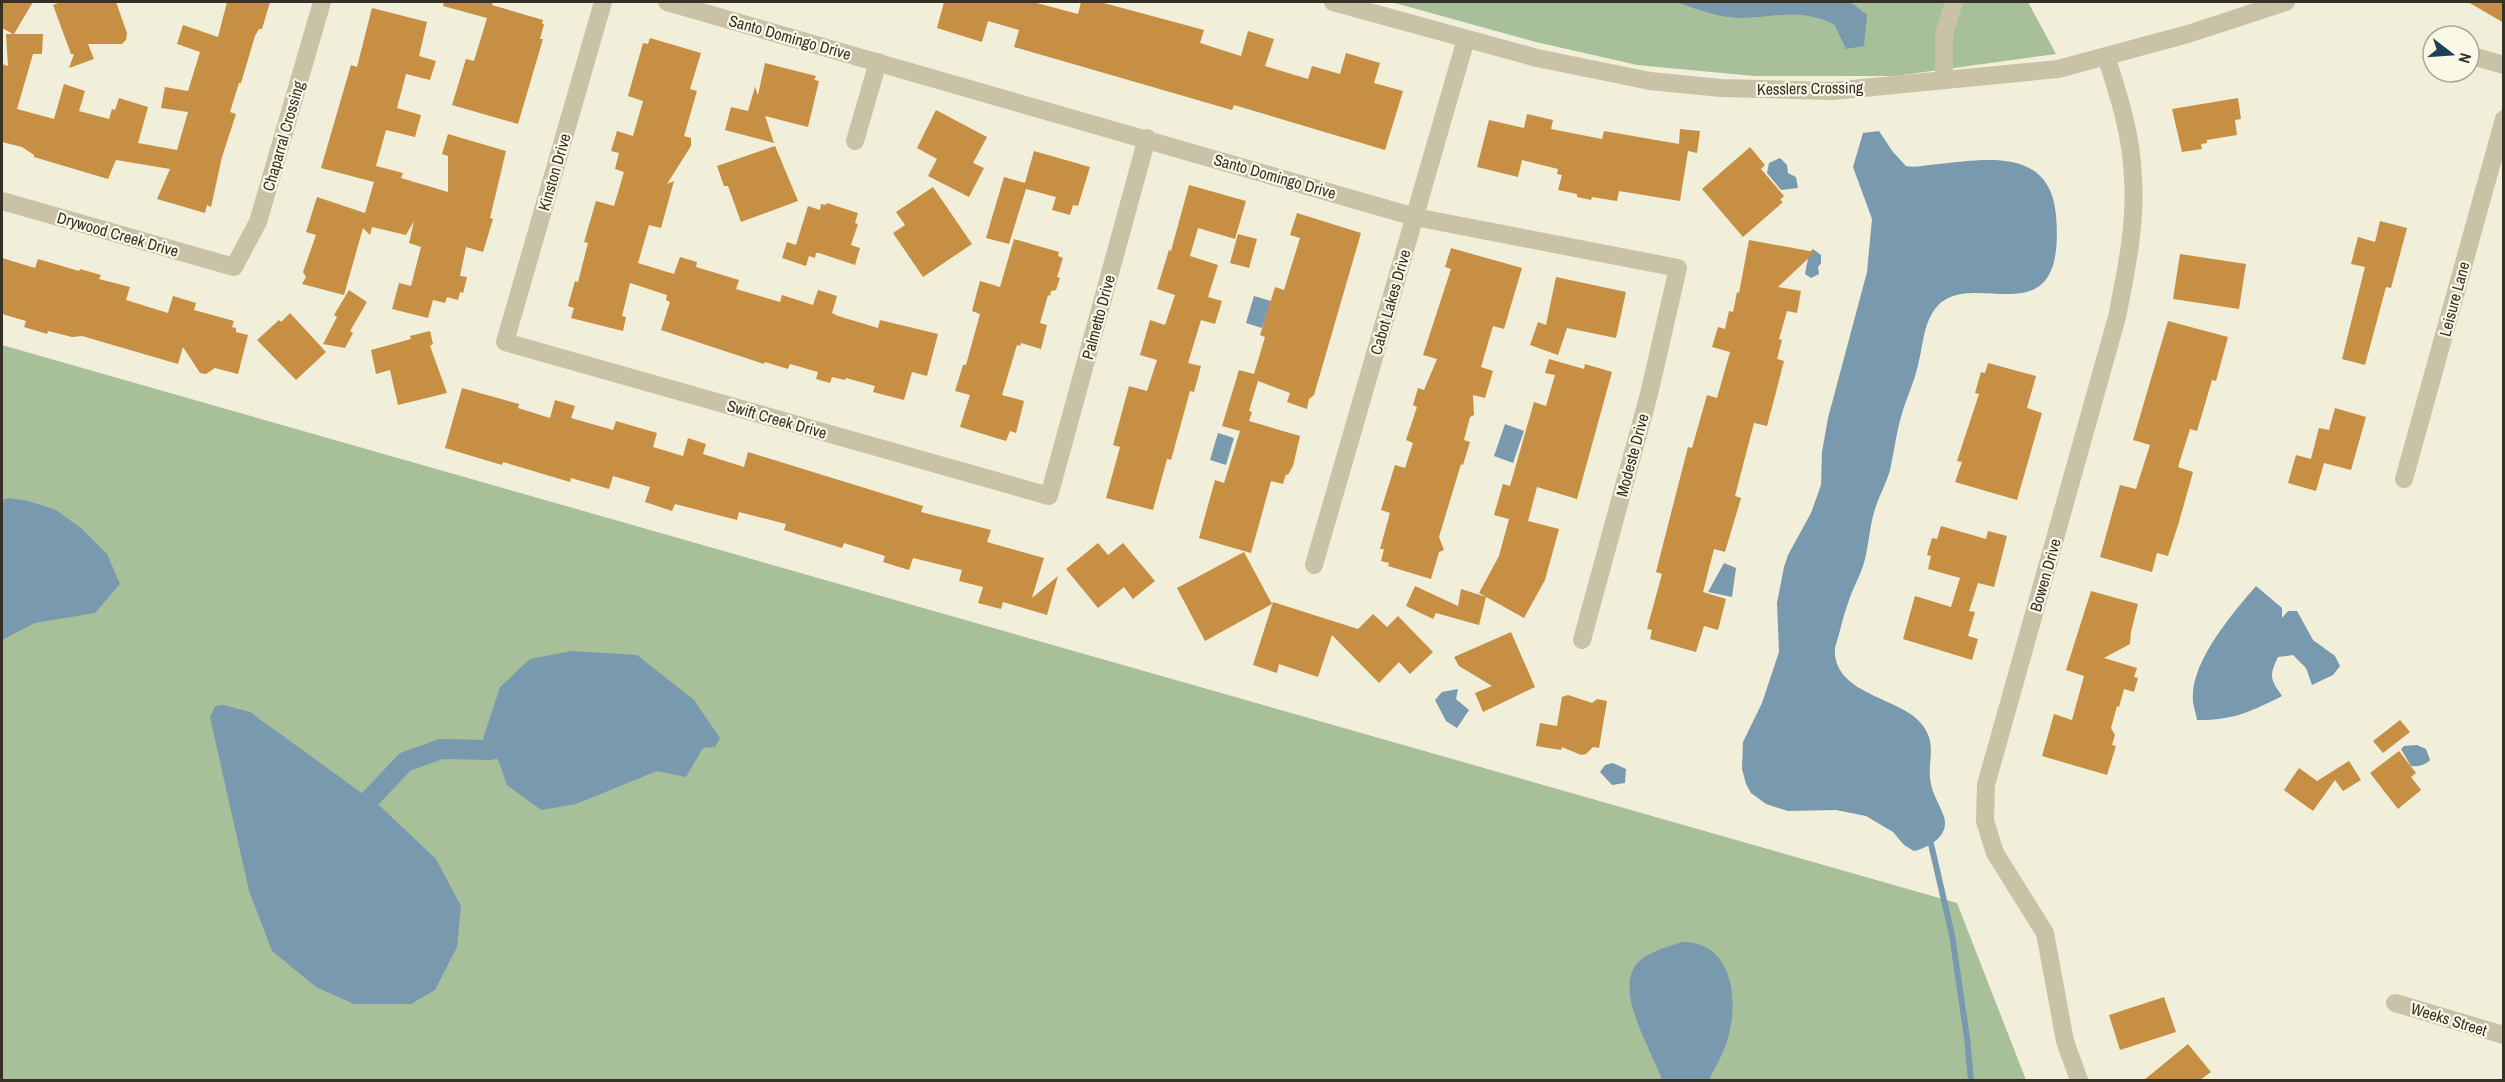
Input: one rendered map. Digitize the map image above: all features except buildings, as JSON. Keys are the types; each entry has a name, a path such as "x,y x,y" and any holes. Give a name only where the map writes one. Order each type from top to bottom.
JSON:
{"street":[{"name":"Chaparral Crossing","path":"234,267 258,222 322,2"},
{"name":"Kinston Drive","path":"505,342 603,2"},
{"name":"Santo Domingo Drive","path":"667,2 1147,138 1415,217 1678,268"},
{"name":"Kesslers Crossing","path":"1332,2 1537,58 1650,81 1721,88 1832,91 2058,69 2188,34 2286,2"},
{"path":"1944,79 1944,34 1954,2"},
{"name":"Cabot Lakes Drive","path":"1314,565 1466,39"},
{"name":"Bowen Drive","path":"2079,1080 2065,1041 2045,933 1995,853 1985,821 1986,785 2117,317 2130,252 2133,178 2122,107 2106,57"},
{"path":"2481,58 2504,65"},
{"path":"855,141 878,62"},
{"name":"Leisure Lane","path":"2404,479 2504,119"},
{"name":"Palmetto Drive","path":"1049,496 1147,138"},
{"name":"Drywood Creek Drive","path":"2,201 234,267"},
{"name":"Modeste Drive","path":"1582,640 1649,394 1678,268"},
{"name":"Swift Creek Drive","path":"505,342 1049,496"},
{"name":"Weeks Street","path":"2395,1003 2504,1035"}],"green space":[{"path":"1391,2 2028,2 2056,54 1895,76 1754,76 1637,65 1536,42"},
{"path":"2,345 1957,903 2026,1080 2,1080"}],"water":[{"path":"1676,2 1847,2 1867,15 1864,46 1846,49 1834,24 1809,16 1733,18 1708,13"},
{"path":"1879,131 1906,166 1918,167 1995,160 2013,162 2029,168 2042,178 2051,193 2056,215 2055,255 2047,279 2032,290 2012,294 1970,293 1950,297 1931,315 1916,372 1899,423 1890,470 1873,516 1865,559 1852,591 1835,648 1837,663 1843,675 1866,692 1906,711 1917,719 1929,737 1931,745 1930,778 1945,822 1942,833 1935,841 1914,851 1904,845 1893,832 1866,816 1836,810 1788,811 1766,804 1751,793 1742,769 1743,742 1762,703 1779,652 1777,603 1784,567 1811,513 1821,485 1822,452 1828,418 1867,272 1872,219 1853,167 1863,133"},
{"path":"1780,158 1787,165 1788,173 1796,177 1798,188 1781,190 1767,173 1769,163"},
{"path":"1813,249 1821,255 1821,263 1818,267 1819,274 1811,278 1805,274 1809,253"},
{"path":"1254,296 1271,301 1262,328 1246,323"},
{"path":"1505,424 1524,431 1513,463 1494,456"},
{"path":"1218,433 1234,438 1226,465 1210,460"},
{"path":"9,498 56,510 81,528 107,554 120,584 95,613 35,623 2,640 2,500"},
{"path":"1724,563 1736,568 1732,597 1708,592"},
{"path":"2256,586 2282,608 2282,618 2288,611 2297,611 2313,640 2335,656 2340,666 2333,675 2312,685 2306,668 2293,655 2278,657 2272,677 2282,696 2231,717 2197,720 2193,702 2194,687 2205,655 2225,624"},
{"path":"572,651 637,655 694,700 720,738 715,747 703,748 686,777 657,771 576,804 541,810 507,785 499,762 483,739 500,687 530,659"},
{"path":"1458,689 1456,699 1469,710 1457,728 1446,721 1435,700 1442,692"},
{"path":"223,705 250,712 381,807 436,859 461,906 457,947 435,990 411,1004 354,1004 316,987 272,951 249,891 210,717 215,706"},
{"path":"2417,745 2426,749 2430,760 2421,765 2411,766 2401,749 2404,746"},
{"path":"1613,763 1626,769 1625,783 1612,785 1600,772 1605,765"},
{"path":"1682,942 1699,944 1712,951 1722,962 1732,991 1733,1007 1728,1038 1709,1080 1662,1080 1634,1014 1630,996 1630,979 1636,965 1660,949"}],"waterway":[{"path":"370,799 405,762 441,749 491,750"},
{"path":"1927,838 1931,844 1952,935 1971,1080"}]}
